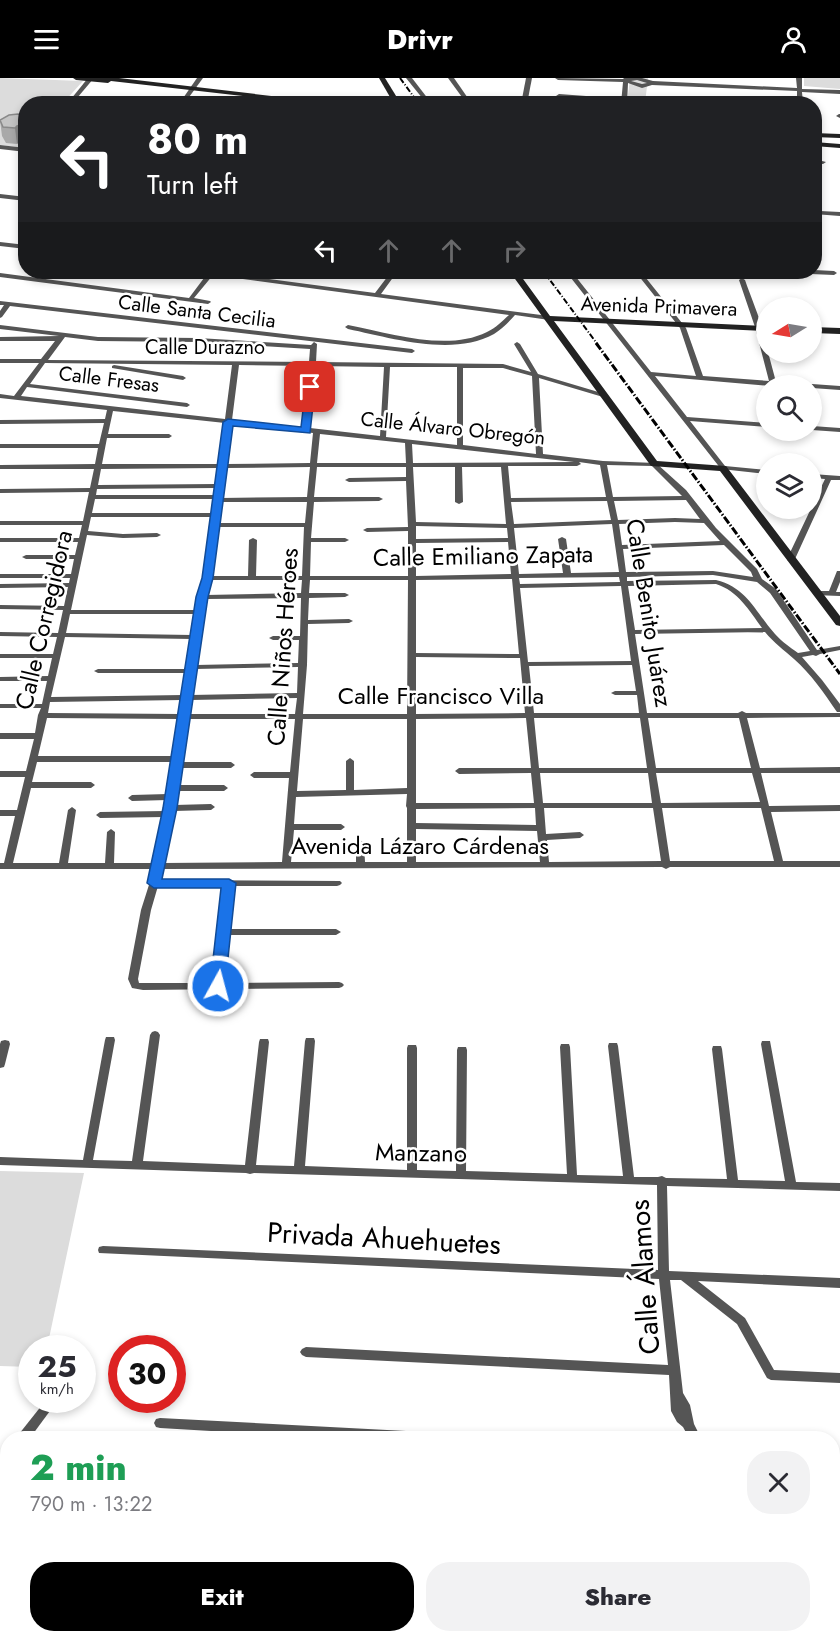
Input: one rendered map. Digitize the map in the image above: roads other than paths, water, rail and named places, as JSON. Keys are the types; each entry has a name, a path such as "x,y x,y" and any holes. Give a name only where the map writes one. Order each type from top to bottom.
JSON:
{"street":[{"path":"76,78 260,96"},
{"path":"100,78 247,96"},
{"path":"187,96 200,78"},
{"path":"382,78 393,96"},
{"path":"409,78 424,96"},
{"path":"451,78 464,96"},
{"path":"526,96 529,78"},
{"path":"558,78 626,80 642,86 652,80 840,92"},
{"path":"799,78 800,96"},
{"path":"76,96 91,79"},
{"path":"573,96 577,79"},
{"path":"625,96 626,80"},
{"path":"650,96 652,80"},
{"path":"822,135 840,136"},
{"path":"822,145 840,146"},
{"path":"0,149 18,151"},
{"path":"0,196 18,198"},
{"path":"822,212 840,214"},
{"path":"0,244 18,246"},
{"path":"822,272 834,273"},
{"path":"0,275 18,277"},
{"path":"32,279 208,302"},
{"path":"190,300 204,279"},
{"path":"258,279 549,318"},
{"path":"377,296 389,279"},
{"path":"519,279 654,464 754,571 759,580 773,591 816,654"},
{"path":"575,279 723,468 840,623"},
{"path":"644,279 683,328 700,378"},
{"path":"741,280 756,314"},
{"name":"Calle Santa Cecilia","path":"0,303 314,344 412,351"},
{"path":"0,316 8,304"},
{"path":"348,327 426,341 453,343 486,336 500,327 513,314"},
{"name":"Avenida Primavera","path":"549,318 756,327"},
{"path":"172,340 180,326"},
{"path":"0,327 62,337"},
{"path":"822,331 840,332"},
{"path":"16,398 62,337"},
{"path":"0,339 62,337 314,344 306,431"},
{"path":"517,344 535,373 540,455"},
{"path":"391,350 410,365"},
{"name":"Calle Durazno","path":"0,361 503,366 535,373 603,395"},
{"path":"95,363 183,378"},
{"path":"154,374 157,363"},
{"path":"236,363 207,578 202,597 169,811 159,866 144,922 134,978 135,986 339,985"},
{"path":"383,438 387,365"},
{"path":"460,365 460,447"},
{"path":"649,374 756,382"},
{"name":"Calle Fresas","path":"26,385 187,405"},
{"path":"822,387 840,388"},
{"name":"Calle Álvaro Obregón","path":"0,396 603,463 723,468"},
{"name":"Calle Corregidora","path":"4,867 27,785 110,410"},
{"path":"685,419 756,424"},
{"path":"0,422 108,421"},
{"path":"822,429 840,430"},
{"name":"Calle Niños Héroes","path":"286,865 301,696 308,525 317,432"},
{"path":"105,436 169,436"},
{"path":"408,441 412,527 411,866"},
{"path":"0,446 102,446"},
{"path":"0,467 603,463"},
{"name":"Calle Benito Juárez","path":"603,463 625,585 666,866"},
{"path":"458,464 459,502"},
{"path":"504,465 545,865"},
{"path":"723,468 756,471"},
{"path":"822,477 840,478"},
{"path":"791,559 829,477"},
{"path":"349,480 409,479"},
{"path":"0,491 92,491 219,486"},
{"path":"92,491 217,498 379,500"},
{"path":"507,500 687,498"},
{"path":"87,519 215,514"},
{"name":"Calle Corregidora","path":"0,523 87,519"},
{"path":"367,530 675,520 706,521"},
{"path":"213,525 308,525"},
{"path":"0,540 83,536 157,536"},
{"path":"562,539 567,575"},
{"path":"252,578 253,540"},
{"path":"309,540 345,540"},
{"path":"412,541 512,540"},
{"path":"619,547 726,543"},
{"path":"26,556 78,557"},
{"name":"Calle Emiliano Zapata","path":"207,578 411,578 713,573 759,580"},
{"path":"817,593 836,593 840,573"},
{"path":"0,576 74,576"},
{"path":"517,586 722,584 729,586 750,605 766,630 796,656 827,690 840,712"},
{"path":"0,586 72,585"},
{"path":"202,597 345,595"},
{"path":"0,607 201,612"},
{"path":"304,622 349,621"},
{"path":"631,632 766,630"},
{"path":"0,634 61,637 196,637"},
{"path":"273,638 304,638"},
{"path":"796,656 840,648"},
{"path":"411,655 636,663"},
{"path":"0,656 56,656"},
{"path":"98,671 303,665"},
{"path":"0,679 51,678"},
{"path":"615,693 641,693"},
{"path":"0,706 301,696"},
{"name":"Calle Francisco Villa","path":"42,715 183,717 840,712"},
{"path":"742,713 779,864"},
{"path":"0,736 38,736"},
{"path":"32,759 231,765"},
{"path":"350,761 350,792"},
{"path":"459,771 840,770"},
{"path":"0,774 29,774"},
{"path":"254,775 294,775"},
{"path":"27,785 91,785"},
{"path":"132,798 224,788"},
{"path":"293,794 410,791"},
{"path":"410,806 657,805 840,808"},
{"path":"100,815 211,807"},
{"path":"63,866 72,810"},
{"path":"0,813 20,813"},
{"path":"410,826 580,835"},
{"path":"290,827 341,827"},
{"path":"109,866 111,832"},
{"path":"360,843 361,865"},
{"name":"Avenida Lázaro Cárdenas","path":"4,867 840,864"},
{"path":"154,883 337,883"},
{"path":"218,986 229,883"},
{"path":"224,932 336,932"},
{"path":"137,1165 155,1035"},
{"path":"87,1164 110,1040"},
{"path":"299,1171 310,1041"},
{"path":"250,1170 264,1042"},
{"path":"0,1064 5,1044"},
{"path":"766,1044 791,1185"},
{"path":"613,1046 629,1179"},
{"path":"565,1047 572,1178"},
{"path":"412,1048 412,1174"},
{"path":"717,1048 733,1183"},
{"path":"462,1050 462,1175"},
{"name":"Manzano","path":"0,1161 840,1187"},
{"name":"Calle Álamos","path":"662,1180 664,1275 677,1395 674,1405 679,1417 688,1424 692,1431"},
{"name":"Privada Ahuehuetes","path":"103,1250 840,1283"},
{"path":"683,1276 741,1321 771,1375 840,1378"},
{"path":"306,1352 674,1370"},
{"path":"28,1431 42,1413"},
{"path":"160,1423 219,1431"}],"railway":[{"path":"400,78 413,96"},
{"path":"549,279 598,345"},
{"path":"596,343 840,674"}]}
